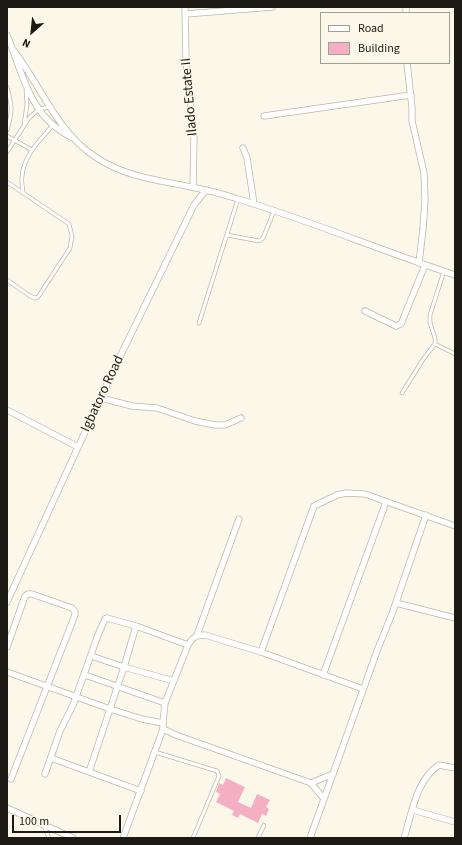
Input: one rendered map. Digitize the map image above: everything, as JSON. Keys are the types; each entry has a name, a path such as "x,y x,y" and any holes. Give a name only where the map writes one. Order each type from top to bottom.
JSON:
{"street":[{"name":"Ilado Estate II","path":"185,7 186,62 194,137 193,187"},
{"path":"186,14 272,7"},
{"path":"7,35 14,51 22,61 50,107 73,138 96,158 127,173 142,178 206,190 254,204 455,275"},
{"path":"14,51 15,59 26,86 39,109 61,132 73,138"},
{"path":"365,311 396,326 401,324 422,264 424,173 412,121 411,95 407,64"},
{"path":"264,116 411,95"},
{"path":"244,148 254,204"},
{"name":"Igbatoro Road","path":"7,602 101,398 194,205 206,190"},
{"path":"101,398 132,406 157,408 195,422 215,425 225,425 240,418"},
{"path":"7,410 78,447"},
{"path":"261,652 314,506 337,495 346,493 365,494 455,526"},
{"path":"323,675 386,502"},
{"path":"310,838 363,688 396,603 426,515"},
{"path":"123,838 155,752 163,726 165,703 188,645 197,635 239,519"},
{"path":"7,647 25,596 28,594 32,594 72,608 75,612 48,687 10,779"},
{"path":"396,603 454,618 455,611"},
{"path":"45,774 60,731 70,713 85,675 105,619 107,618 136,626 188,645"},
{"path":"89,772 118,687 136,626"},
{"path":"197,635 205,635 261,652 363,688"},
{"path":"91,656 174,681"},
{"path":"7,672 110,709 163,726 311,783 324,799"},
{"path":"85,675 165,703"},
{"path":"51,758 141,791"},
{"path":"404,838 421,785 431,770 439,765 455,768"},
{"path":"311,783 333,774"},
{"path":"7,808 73,838"},
{"path":"413,810 455,822"}],"lane":[{"path":"7,86 12,104 11,116 7,130"},
{"path":"24,126 27,105 26,86"},
{"path":"7,152 29,118 39,109 50,107"},
{"path":"23,193 22,177 25,163 32,150 53,125"},
{"path":"7,136 32,150"},
{"path":"7,182 69,224 72,236 70,248 38,297 35,298 30,296 7,280"},
{"path":"199,323 238,199"},
{"path":"227,235 260,241 263,238 274,211"},
{"path":"402,393 424,358 435,344 435,338 430,323 430,315 444,272"},
{"path":"435,344 455,354"},
{"path":"155,752 217,771 219,773 193,838"},
{"path":"258,838 264,825"},
{"path":"44,826 49,838"}],"building":[{"path":"226,778 245,787 238,802 251,808 257,794 270,800 266,807 269,809 266,816 262,814 258,823 240,814 238,818 232,815 234,811 216,802 220,794 216,792 219,783 223,785"}]}
